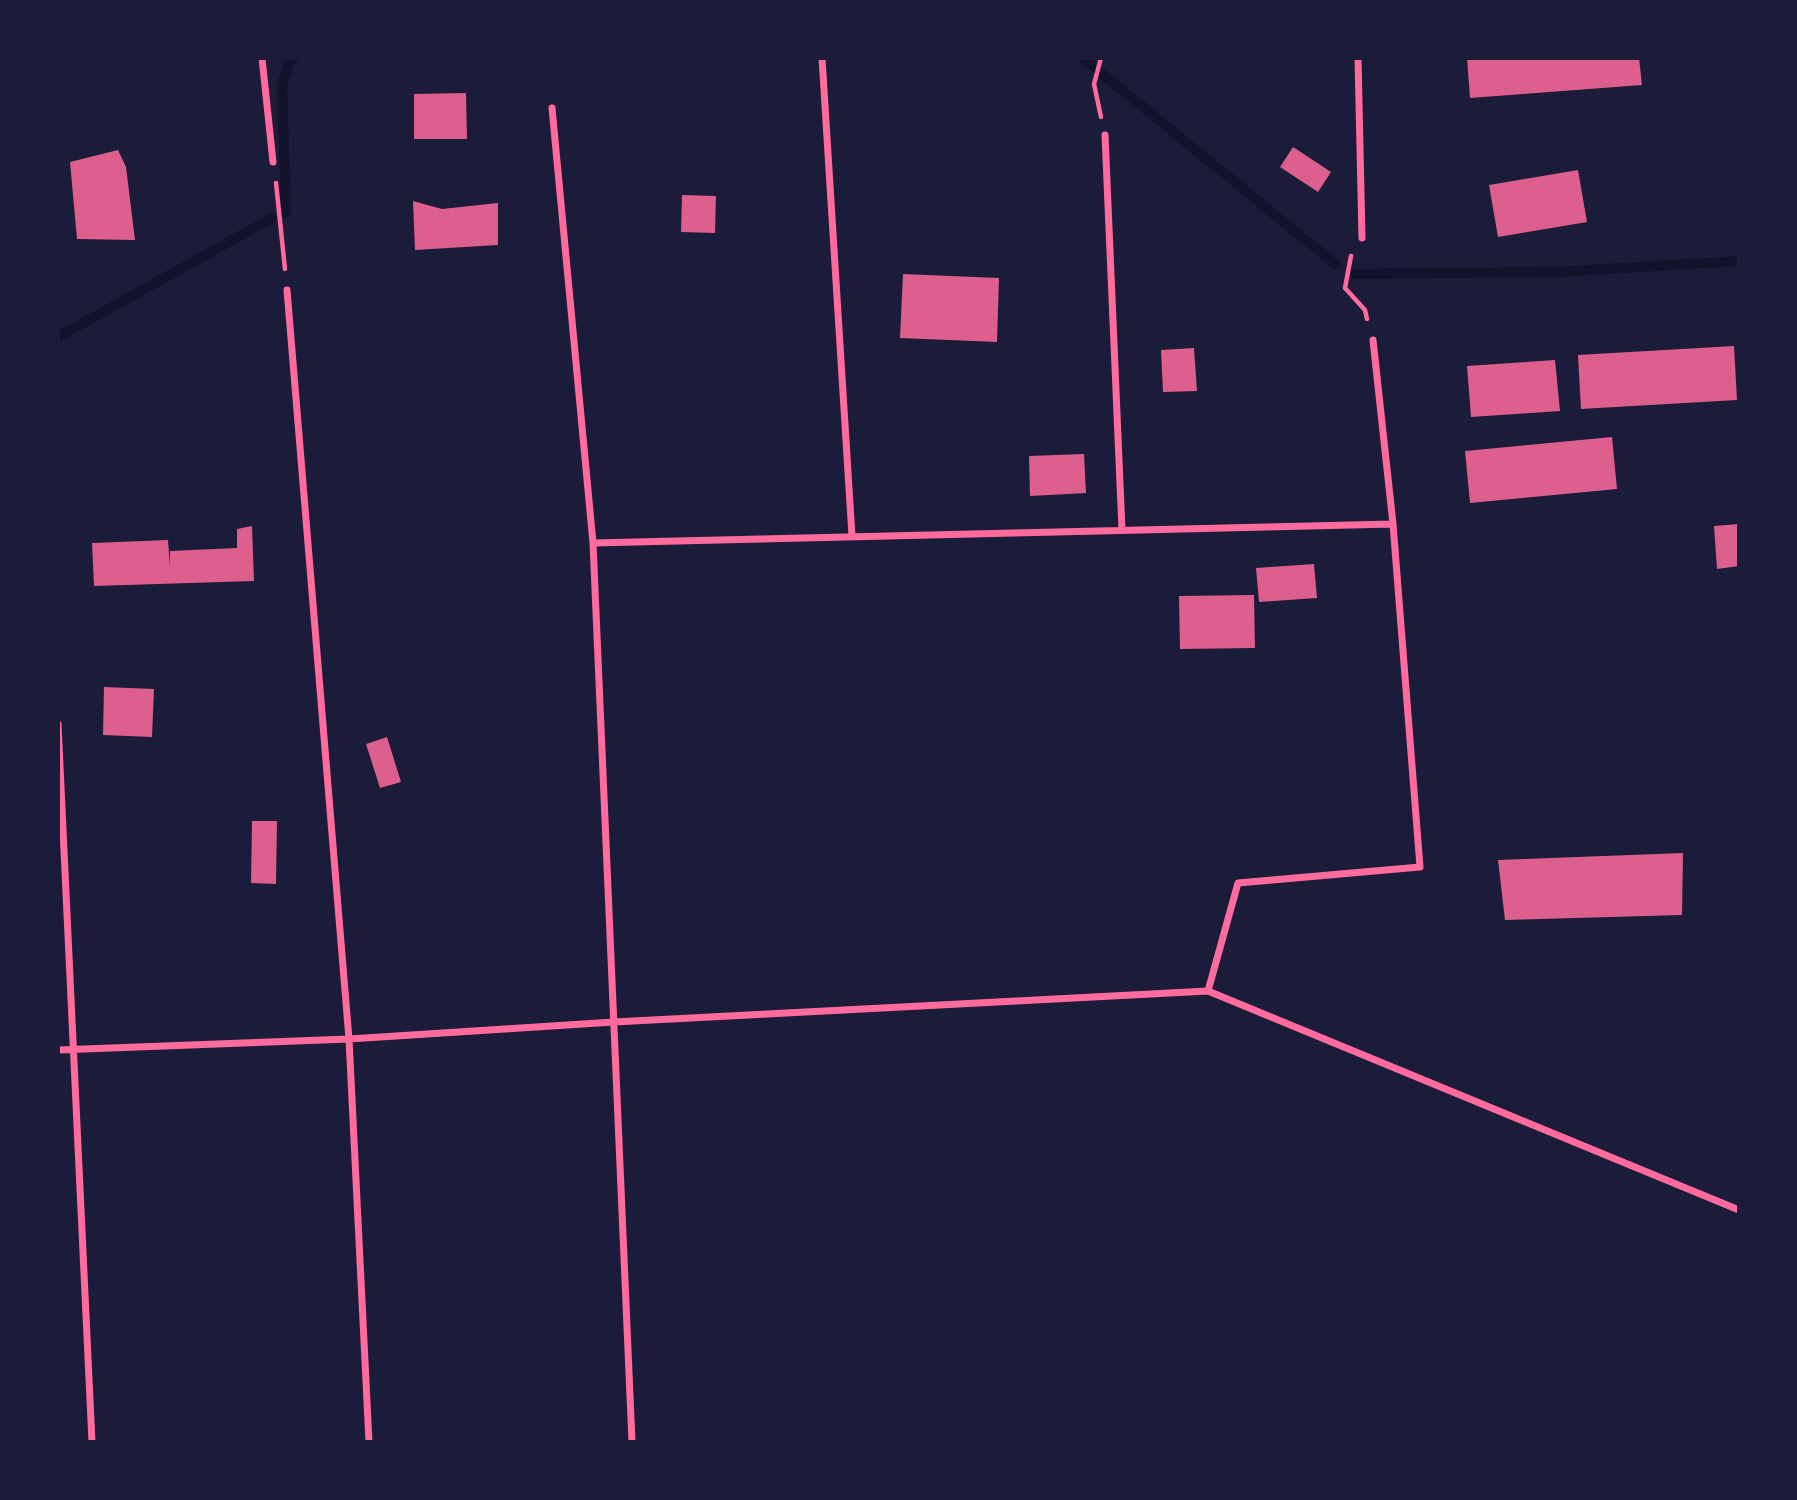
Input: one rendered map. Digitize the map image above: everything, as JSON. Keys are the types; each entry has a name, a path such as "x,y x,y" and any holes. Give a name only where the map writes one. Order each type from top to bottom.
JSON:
{"street":[{"path":"262,58 273,162"},
{"path":"1359,58 1362,238"},
{"path":"822,60 852,536"},
{"path":"552,108 593,543 632,1442"},
{"path":"1105,135 1122,530"},
{"path":"287,290 349,1039 369,1442"},
{"path":"1208,991 1238,883 1420,867 1393,524 1373,340"},
{"path":"593,543 1393,524"},
{"path":"58,724 92,1442"},
{"path":"58,1050 349,1039 614,1022 1208,991 1739,1210"}],"path":[{"path":"1101,58 1094,84 1105,135"},
{"path":"273,162 287,290"},
{"path":"1362,238 1348,260 1345,288 1365,310 1373,340"}],"building":[{"path":"1467,58 1639,58 1642,85 1470,98"},
{"path":"466,93 467,139 414,139 414,94"},
{"path":"1293,147 1331,172 1318,192 1280,167"},
{"path":"118,150 126,167 135,240 77,239 70,162"},
{"path":"1578,170 1587,222 1498,237 1489,185"},
{"path":"682,195 716,196 715,233 681,232"},
{"path":"413,201 442,209 498,203 498,245 415,250"},
{"path":"903,274 999,278 997,342 900,338"},
{"path":"1734,346 1737,400 1581,409 1578,355"},
{"path":"1194,348 1197,391 1163,392 1161,350"},
{"path":"1555,360 1560,411 1471,417 1467,366"},
{"path":"1612,437 1617,489 1470,503 1465,451"},
{"path":"1084,454 1086,493 1030,496 1029,456"},
{"path":"1739,524 1739,566 1717,569 1714,526"},
{"path":"252,526 254,581 94,586 92,543 168,540 170,566 170,551 237,548 237,529"},
{"path":"1314,564 1317,598 1259,602 1256,568"},
{"path":"1254,595 1255,648 1180,649 1179,596"},
{"path":"104,687 154,689 152,737 103,735"},
{"path":"387,737 401,782 380,788 366,744"},
{"path":"252,821 277,821 276,884 251,883"},
{"path":"1683,853 1682,915 1505,920 1498,860"}],"waterway":[{"path":"286,213 282,85 289,62 294,58"},
{"path":"1083,58 1335,264"},
{"path":"58,337 272,218"},
{"path":"1354,274 1557,272 1739,261"}]}
